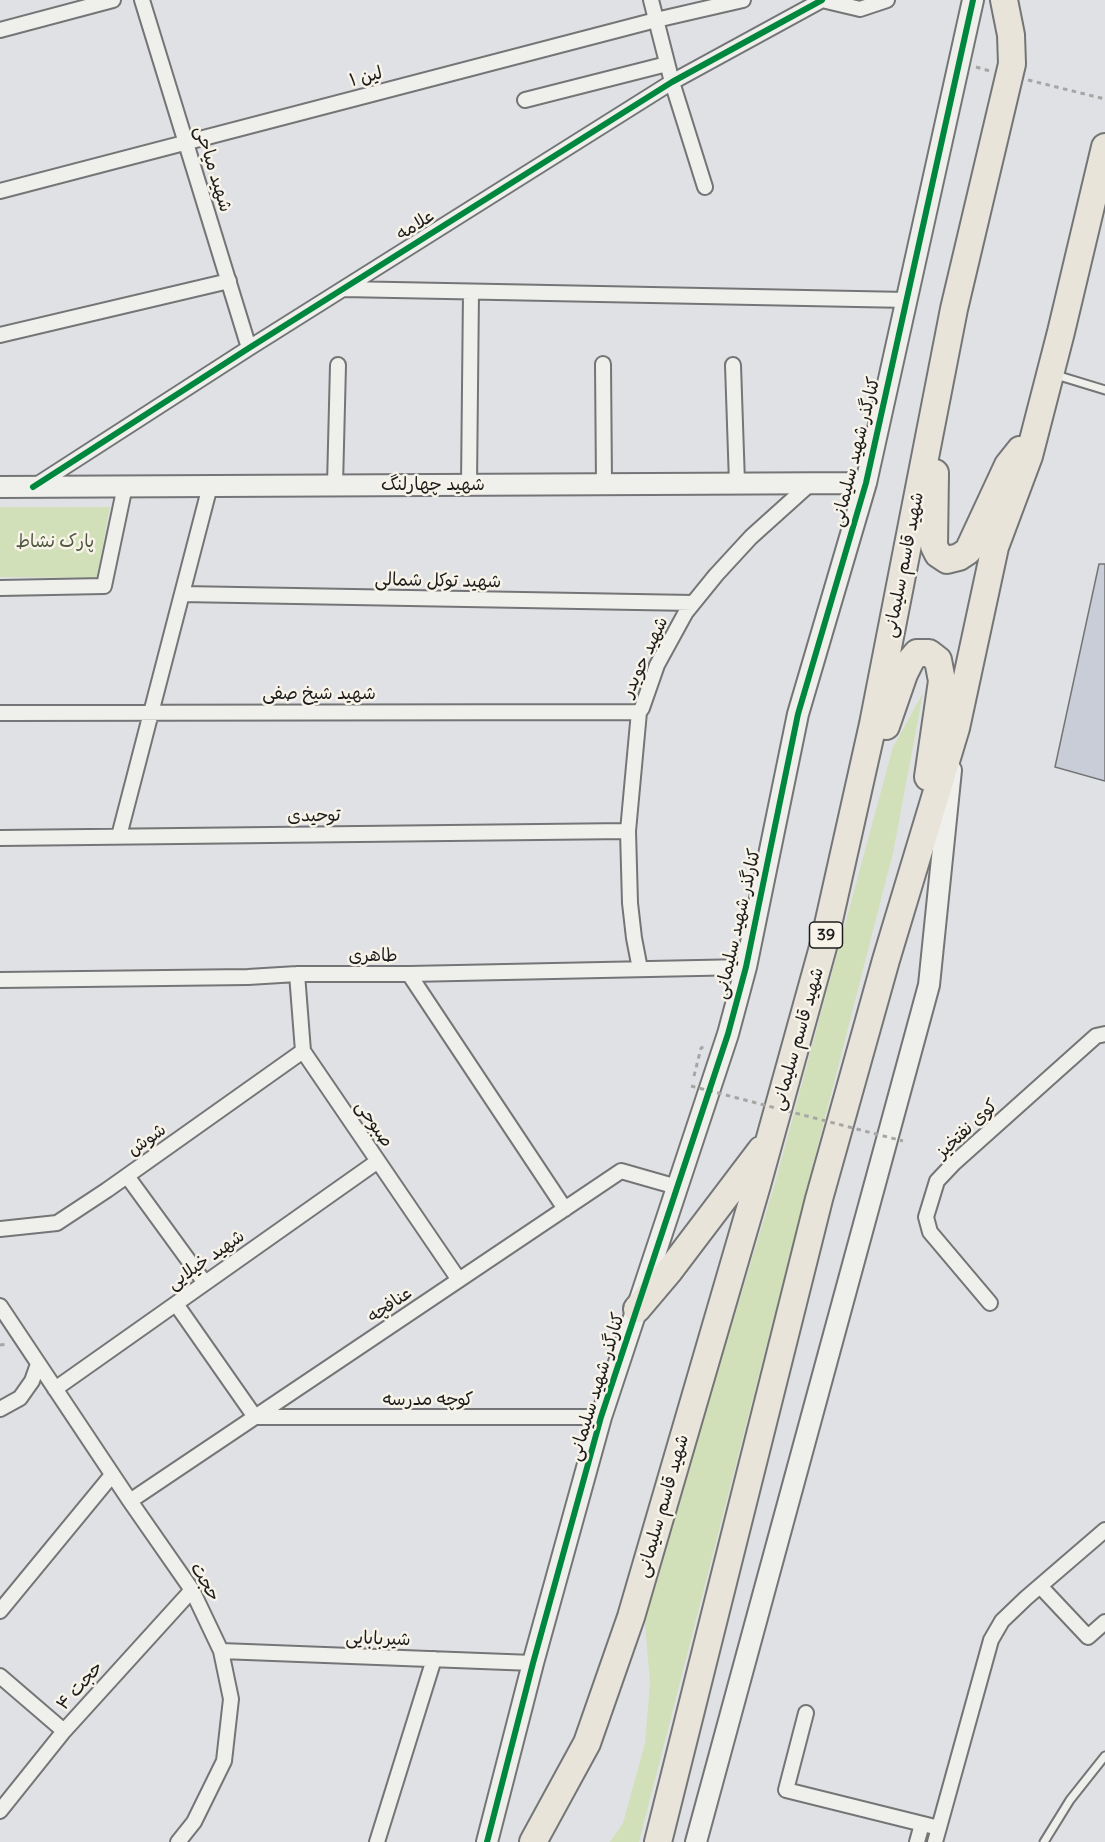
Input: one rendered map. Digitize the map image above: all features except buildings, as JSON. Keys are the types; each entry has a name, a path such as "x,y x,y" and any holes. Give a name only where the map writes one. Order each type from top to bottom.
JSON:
{"highway":[{"name":"شهید قاسم سلیمانی","path":"533,1842 587,1743 631,1617 823,947 875,712 954,309 1012,64 1011,35 1004,0"},
{"name":"39","path":"1011,35 1018,0"},
{"path":"658,1842 819,1199 886,960 956,728 995,547 1029,456 1105,147"},
{"path":"944,362 934,490 934,546 938,554 947,561 968,551 1008,465 1035,433"},
{"path":"854,811 908,667 917,653 929,653 938,660 942,681 917,857"},
{"path":"637,1310 770,1137"}],"street":[{"path":"0,30 113,0"},
{"name":"شهید میاحی","path":"142,0 249,348"},
{"path":"651,0 672,82 705,187"},
{"name":"لین ۱","path":"0,191 656,20 742,0"},
{"name":"علامه","path":"33,487 672,82 822,0 860,9 886,0"},
{"name":"کنارگذر شهید سلیمانی","path":"487,1842 533,1663 601,1417 728,1034 746,967 798,714 866,483 973,0"},
{"path":"525,100 667,64"},
{"path":"0,335 229,281"},
{"path":"343,289 908,300"},
{"path":"469,484 471,292"},
{"path":"603,364 603,484"},
{"path":"336,485 338,365"},
{"path":"733,365 737,483"},
{"name":"شهید حویدر","path":"640,969 630,903 628,831 639,712 657,665 686,612 751,537 811,483"},
{"name":"شهید چهارلنگ","path":"0,487 866,483"},
{"path":"0,588 104,586 125,486"},
{"path":"119,836 210,486"},
{"name":"شهید توکل شمالی","path":"182,594 693,603"},
{"name":"شهید شیخ صفی","path":"0,712 639,712"},
{"path":"696,1842 929,985 956,728"},
{"name":"توحیدی","path":"0,838 628,831"},
{"name":"طاهری","path":"0,980 746,967"},
{"name":"صبوحی","path":"297,974 303,1051 459,1280"},
{"path":"409,974 565,1209"},
{"name":"کوی نفتخیز","path":"990,1303 930,1232 926,1217 937,1181 954,1163 1096,1036 1105,1034"},
{"name":"شوش","path":"0,1229 57,1223 303,1051"},
{"name":"شهید خیلایی","path":"55,1389 378,1161"},
{"name":"عنافچه","path":"130,1501 621,1171 677,1187"},
{"path":"127,1176 205,1283"},
{"path":"176,1304 255,1417"},
{"name":"حجت","path":"0,1306 112,1475 192,1590 221,1651 231,1699 224,1761 194,1822 178,1842"},
{"path":"0,1409 20,1398 32,1381 38,1364"},
{"name":"کوچه مدرسه","path":"255,1417 601,1417"},
{"path":"0,1611 112,1475"},
{"path":"806,1713 786,1790 922,1824 937,1835 991,1640 1002,1621 1105,1530"},
{"path":"1040,1586 1088,1637 1105,1622"},
{"name":"حجت ۴","path":"0,1811 64,1731 192,1590"},
{"name":"شیربابایی","path":"221,1651 533,1663"},
{"path":"377,1842 434,1659"},
{"path":"0,1676 64,1731"},
{"path":"916,1842 922,1824"}],"lane":[{"path":"1050,373 1105,390"},
{"path":"1044,1842 1070,1800 1105,1756"}],"path":[{"path":"959,64 1105,99"},
{"path":"701,1048 691,1086 903,1141"}],"green space":[{"name":"پارک نشاط","path":"0,507 110,507 97,578 0,577"},
{"path":"923,693 893,853 639,1842 610,1842 623,1823 645,1743 650,1682 644,1613 775,1183 893,747"}],"cycle path":[{"path":"33,487 672,82 822,0"},
{"path":"487,1842 533,1663 601,1417 728,1034 746,967 798,714 866,483 973,0"}]}
